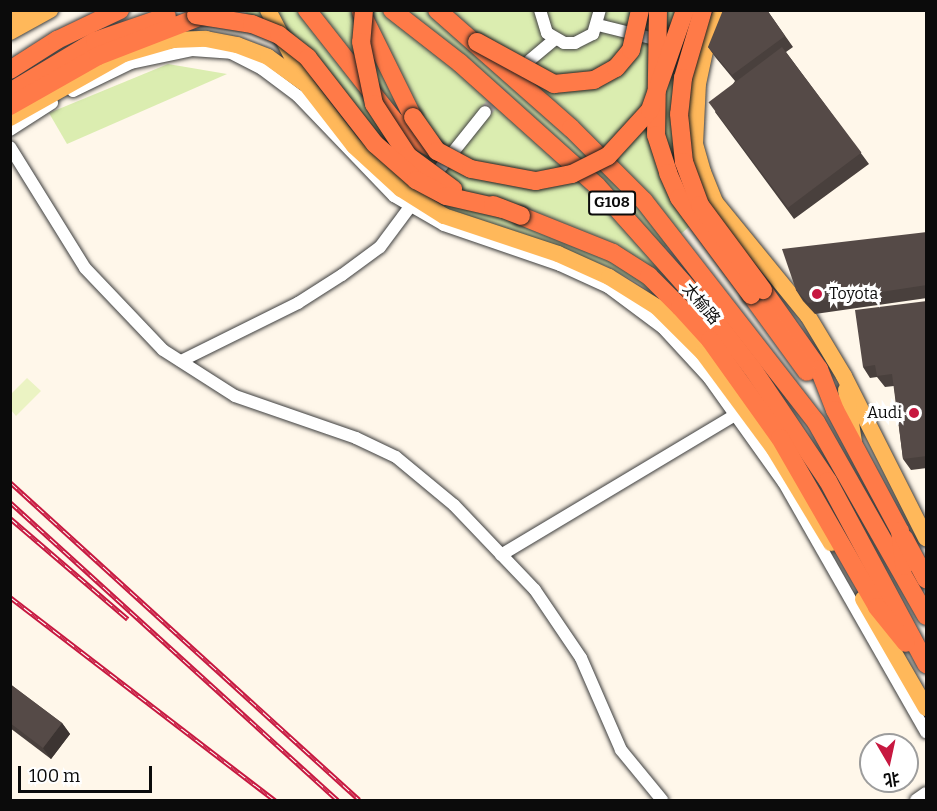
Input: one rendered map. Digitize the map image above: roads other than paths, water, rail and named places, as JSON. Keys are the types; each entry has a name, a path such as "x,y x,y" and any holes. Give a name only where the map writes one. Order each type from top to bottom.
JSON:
{"highway":[{"path":"10,61 93,10"},
{"path":"10,70 57,40 120,10"},
{"path":"10,92 95,41 189,13 217,10"},
{"path":"307,10 392,118 412,138 480,172 536,181 572,174 608,156 650,110 685,10"},
{"path":"362,10 413,117 436,151"},
{"path":"362,10 361,42 364,72 374,104 390,132 408,156 457,192 614,253 649,276 710,340 780,438 877,607 927,666"},
{"name":"太榆路","path":"392,10 460,63 597,186 704,306 752,368 828,481 927,666"},
{"name":"太榆路","path":"437,10 477,42 644,201 739,319 816,422 927,616"},
{"path":"477,42 554,84 594,80 616,68 631,50 640,10"},
{"path":"658,10 656,135 679,198 819,369 835,410 927,579"},
{"path":"703,10 683,78 679,114 684,162 700,205 757,292"},
{"path":"10,106 98,56 189,13 252,24 279,35 309,58 375,144 416,180 446,196 503,210"},
{"path":"900,531 906,577"}],"main road":[{"path":"10,18 25,10"},
{"path":"10,32 50,10"},
{"path":"268,10 306,84 354,146 413,202 444,216 558,254 609,278 657,307 703,353 774,449 927,708"},
{"path":"709,10 705,51 698,83 695,144 715,202 808,316 844,376 927,538"},
{"path":"705,51 722,10"},
{"path":"10,118 124,54 173,40 206,39 237,45 268,57 306,84"},
{"path":"844,376 854,446"}],"street":[{"path":"540,10 541,24 554,40 574,44 593,34 598,25 600,10"},
{"path":"598,25 705,51"},
{"path":"530,60 554,40"},
{"path":"10,130 62,97 131,63 192,50 231,53 262,69 298,96 394,196 413,202 444,225 560,265 608,287 663,328 709,378 784,483 927,732"},
{"path":"181,361 298,303 380,247 485,112"},
{"path":"10,147 85,268 163,350 235,396 356,438 396,457 454,505 535,590 581,658 621,750 662,801"},
{"path":"501,555 735,415"},
{"path":"916,801 927,793"}],"tunnel":[{"path":"485,112 519,73"}],"railway":[{"path":"10,482 359,800"},
{"path":"10,502 338,800"},
{"path":"10,518 128,619"},
{"path":"10,597 275,800"}],"place":[{"name":"Toyota","path":"817,294"},
{"name":"Audi","path":"914,413"}]}
